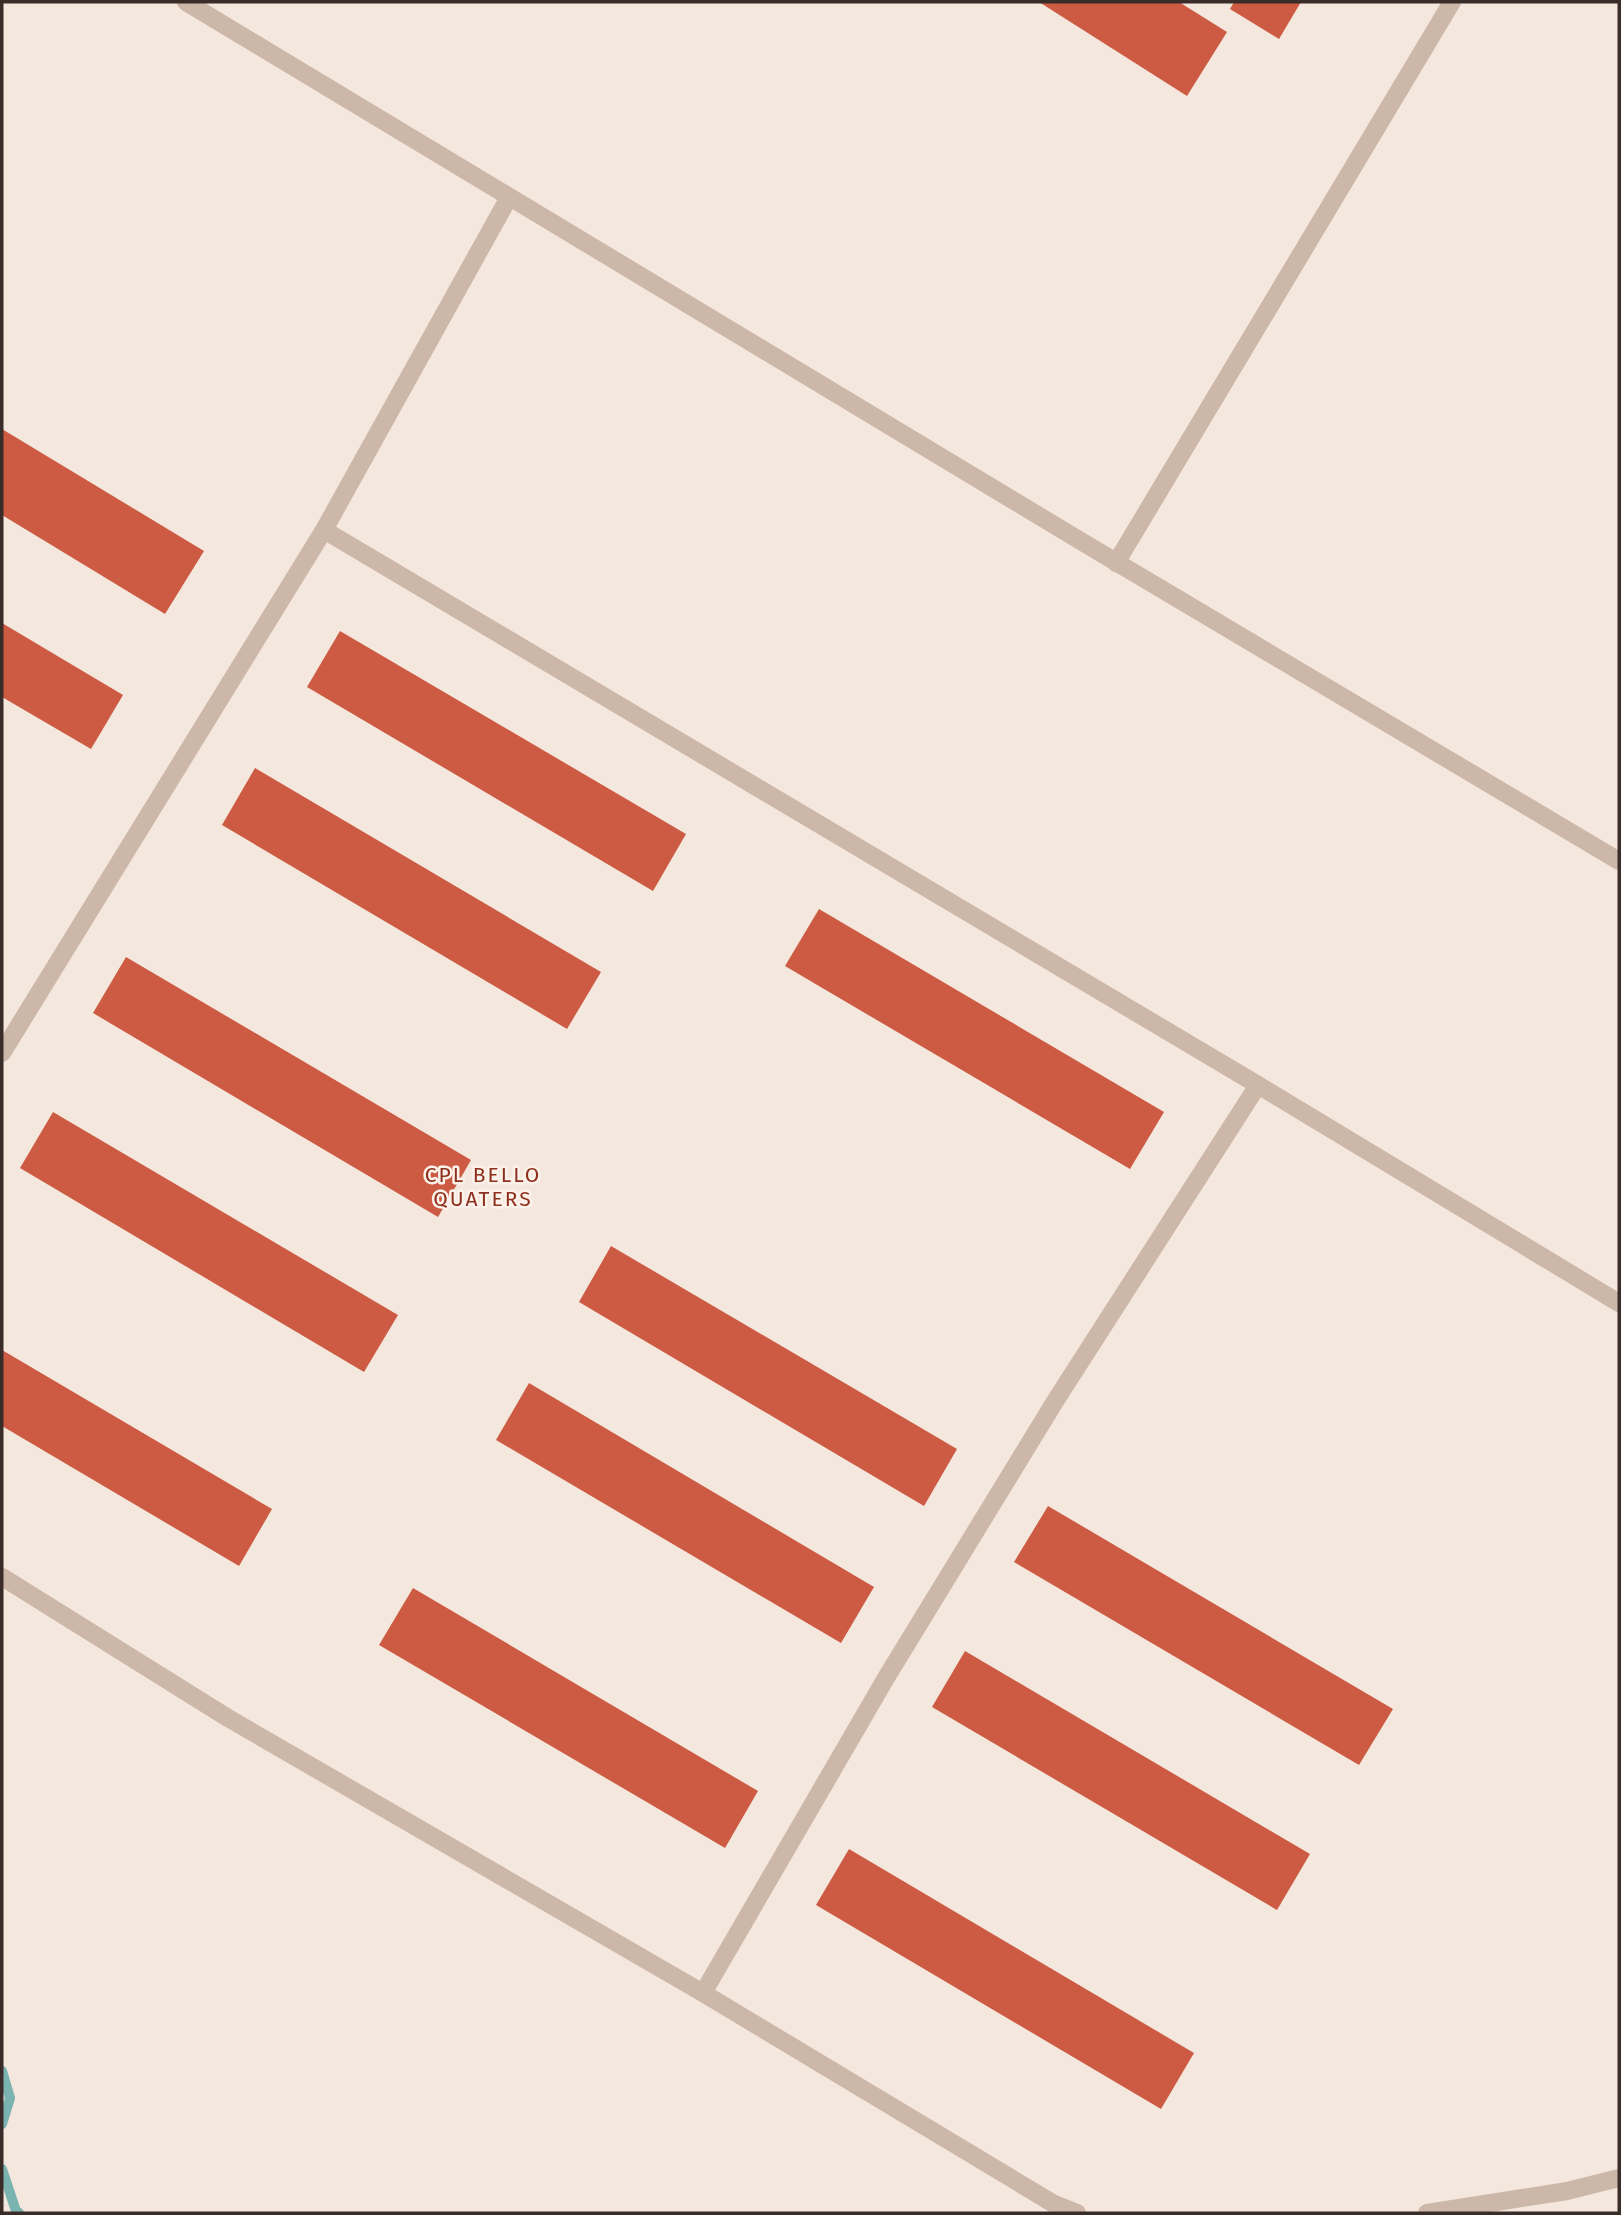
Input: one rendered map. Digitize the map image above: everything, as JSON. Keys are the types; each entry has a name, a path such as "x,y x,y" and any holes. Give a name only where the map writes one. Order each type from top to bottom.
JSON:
{"street":[{"path":"186,2 1116,564 1619,861"},
{"path":"1116,564 1452,2"},
{"path":"2,1053 324,530 508,199"},
{"path":"324,530 1258,1085 1619,1303"},
{"path":"703,1993 900,1654 1054,1403 1258,1085"},
{"path":"2,1577 228,1718 703,1993 1054,2204 1077,2213"},
{"path":"1427,2213 1567,2191 1619,2178"}],"building":[{"path":"1039,2 1179,2 1227,32 1187,96"},
{"path":"1234,2 1301,2 1279,39 1230,9"},
{"path":"2,429 204,551 165,614 2,515"},
{"path":"2,623 123,695 91,749 2,697"},
{"path":"340,631 686,834 653,891 307,687"},
{"path":"255,768 601,972 567,1029 222,825"},
{"path":"819,909 1164,1112 1130,1169 785,966"},
{"path":"126,957 471,1160 438,1217 93,1013"},
{"path":"53,1112 398,1315 364,1372 20,1168"},
{"path":"611,1246 957,1449 924,1506 579,1302"},
{"path":"2,1350 272,1509 239,1566 2,1426"},
{"path":"529,1383 874,1587 841,1643 496,1440"},
{"path":"1048,1506 1393,1709 1359,1765 1014,1562"},
{"path":"413,1588 758,1791 725,1848 379,1645"},
{"path":"965,1651 1310,1854 1277,1910 932,1707"},
{"path":"849,1849 1194,2053 1161,2109 816,1905"}],"waterway":[{"path":"2,2071 10,2098 2,2124"},
{"path":"2,2169 19,2213"}],"district":[{"name":"CPL BELLO QUATERS","path":"483,1187"}]}
